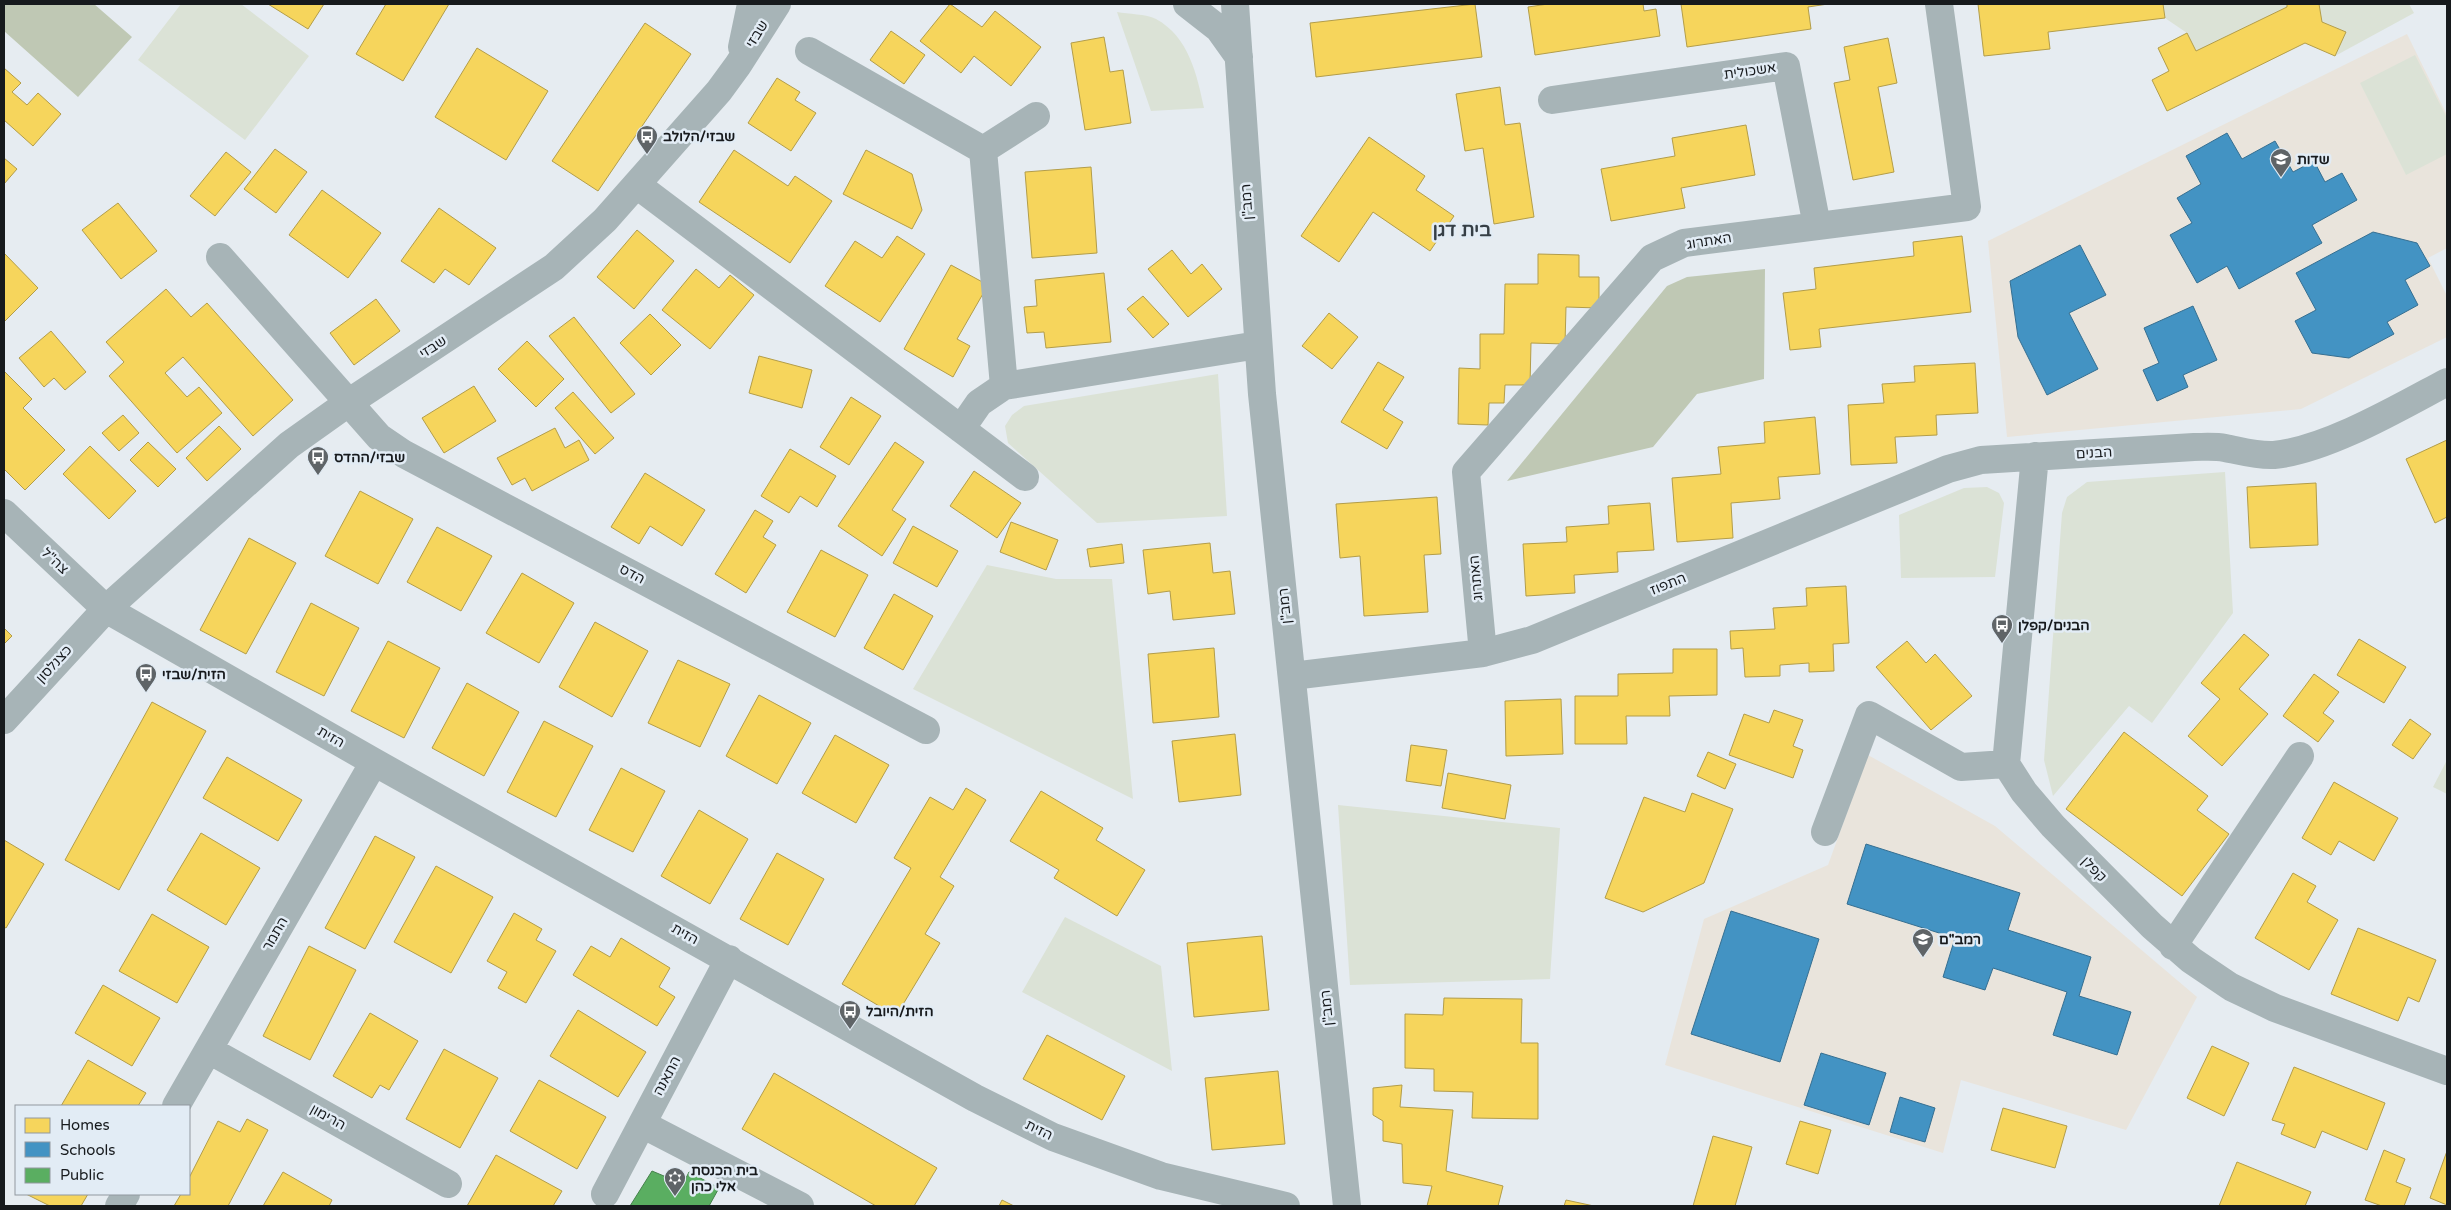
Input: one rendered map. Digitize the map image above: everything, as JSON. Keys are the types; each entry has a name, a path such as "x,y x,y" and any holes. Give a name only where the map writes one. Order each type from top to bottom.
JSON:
{"street":[{"name":"שבזי","path":"738,65 751,4"},
{"name":"שבזי","path":"106,609 289,445 348,403 554,267 605,220 720,91 777,4"},
{"path":"1187,4 1219,29 1239,57"},
{"name":"רמב\"ן","path":"1235,4 1258,345 1347,1206"},
{"name":"האתרוג","path":"1483,653 1466,472 1652,258 1684,244 1967,207 1939,4"},
{"path":"809,51 983,150"},
{"name":"אשכולית","path":"1552,100 1786,66 1817,226"},
{"path":"983,150 1036,116"},
{"path":"983,150 1004,386"},
{"path":"637,185 1026,477"},
{"name":"הדס","path":"220,257 379,437 404,454 926,730"},
{"path":"961,429 980,402 1004,386 1258,345"},
{"name":"הבנים","path":"2035,456 2194,447 2222,448 2274,455 2305,448 2347,432 2447,382"},
{"path":"1825,832 1869,715 1961,767 2006,764 2035,456"},
{"name":"התפוז","path":"1292,676 1483,653 1532,640 1948,469 1982,460 2035,456"},
{"name":"צה\"ל","path":"4,513 106,609"},
{"name":"כצנלסון","path":"4,720 106,609"},
{"name":"הזית","path":"106,609 374,762 976,1098 1053,1137 1161,1176 1286,1206"},
{"path":"2173,946 2300,756"},
{"name":"התמר","path":"177,1105 374,762"},
{"name":"קפלן","path":"2006,764 2024,792 2053,826 2173,946 2231,987 2275,1008 2447,1071"},
{"name":"התאנה","path":"605,1194 729,959"},
{"name":"הרימון","path":"208,1050 448,1184"},
{"path":"642,1124 800,1206"},
{"path":"119,1206 125,1195"}],"shaded area":[{"path":"181,4 241,4 309,56 245,140 138,60"},
{"path":"2163,4 2287,4 2287,7 2196,51 2187,33 2165,18"},
{"path":"2319,4 2409,4 2414,13 2335,56 2346,32 2322,22"},
{"path":"1117,12 1152,17 1176,36 1190,58 1204,108 1151,111"},
{"name":"שדות","path":"2407,34 2447,115 2447,248 2428,258 2447,296 2447,337 2301,409 2007,437 1988,241"},
{"path":"2415,55 2447,118 2447,154 2406,175 2360,83"},
{"path":"1218,374 1227,516 1097,523 1008,443 1005,426 1012,415 1024,406"},
{"path":"2225,472 2233,613 2152,723 2129,706 2053,796 2044,760 2062,513 2067,497 2087,482"},
{"path":"1987,487 1999,493 2004,503 1995,577 1901,578 1899,515 1964,488"},
{"path":"987,565 1056,579 1112,579 1133,799 913,689"},
{"name":"רמב\"ם","path":"1868,755 1995,826 2197,997 2126,1130 1961,1080 1943,1153 1665,1065 1704,919 1828,865"},
{"path":"2447,760 2447,794 2433,787"},
{"path":"1338,805 1560,828 1550,979 1350,985"},
{"path":"1065,917 1161,966 1172,1071 1022,992"}],"green space":[{"path":"4,4 94,4 132,37 78,97 4,31"},
{"path":"1765,269 1764,379 1697,394 1653,447 1507,481 1667,286 1687,277"}],"building: Homes":[{"path":"268,4 324,4 308,29"},
{"path":"386,4 449,4 403,81 356,54"},
{"path":"950,4 982,27 995,11 1041,47 1011,86 974,56 961,73 920,41"},
{"path":"1475,4 1482,57 1316,77 1310,23"},
{"path":"1548,4 1643,4 1644,11 1656,9 1660,36 1535,55 1528,7"},
{"path":"1681,4 1828,4 1808,7 1811,29 1687,47"},
{"path":"1978,4 2163,4 2165,18 2048,32 2050,49 1984,56"},
{"path":"2287,4 2319,4 2322,22 2346,32 2335,56 2305,43 2167,111 2152,80 2169,71 2158,48 2187,33 2196,51 2287,7"},
{"path":"645,23 691,54 598,191 552,161"},
{"path":"891,31 925,55 904,84 870,60"},
{"path":"1104,37 1110,72 1123,70 1131,123 1085,130 1071,43"},
{"path":"1888,38 1897,83 1878,87 1894,172 1853,180 1834,83 1850,80 1844,47"},
{"path":"477,48 548,91 506,160 435,117"},
{"path":"4,68 21,83 12,92 27,105 38,93 61,114 33,146 4,120"},
{"path":"777,78 800,92 795,100 816,113 791,151 748,123"},
{"path":"1500,87 1505,125 1520,123 1534,217 1494,224 1483,148 1465,151 1456,94"},
{"path":"1746,125 1755,175 1681,188 1685,208 1611,221 1601,169 1675,156 1672,138"},
{"path":"1369,137 1425,176 1416,190 1454,216 1430,251 1373,212 1339,262 1301,236"},
{"path":"275,149 307,172 276,213 244,189"},
{"path":"734,150 788,186 795,176 832,201 790,263 699,202"},
{"path":"866,150 912,174 922,210 912,229 843,194"},
{"path":"226,152 251,172 215,216 190,196"},
{"path":"4,158 17,169 4,184"},
{"path":"1091,167 1097,253 1032,258 1025,172"},
{"path":"322,190 381,233 348,278 289,235"},
{"path":"118,203 157,251 121,279 82,230"},
{"path":"439,208 496,248 469,285 445,269 434,283 401,261"},
{"path":"637,230 674,261 634,309 597,277"},
{"path":"897,236 925,254 880,322 825,286 855,241 882,258"},
{"path":"1962,236 1971,312 1819,329 1821,347 1790,350 1783,293 1816,289 1814,268 1914,256 1913,242"},
{"path":"1172,250 1191,274 1202,264 1222,289 1188,317 1148,269"},
{"path":"4,253 38,288 4,322"},
{"path":"1538,254 1579,255 1579,277 1599,277 1599,308 1566,307 1565,344 1531,343 1530,385 1505,385 1504,403 1489,403 1488,425 1458,424 1459,368 1480,369 1480,334 1504,334 1505,284 1538,284"},
{"path":"951,265 988,285 957,339 970,346 953,377 904,349"},
{"path":"696,269 719,288 730,275 754,295 710,349 662,310"},
{"path":"1104,273 1111,342 1046,348 1044,332 1027,333 1024,307 1037,306 1035,280"},
{"path":"166,289 191,317 207,303 293,400 253,436 183,357 165,373 187,397 199,387 222,413 177,453 109,376 124,362 106,342"},
{"path":"1143,296 1169,324 1153,338 1127,309"},
{"path":"376,299 400,331 354,365 330,333"},
{"path":"1329,313 1358,337 1332,369 1302,346"},
{"path":"650,314 681,345 651,375 620,343"},
{"path":"574,317 635,394 611,413 549,336"},
{"path":"51,331 86,372 65,390 54,378 44,387 19,358"},
{"path":"527,341 564,379 536,407 498,369"},
{"path":"759,356 812,370 802,408 749,393"},
{"path":"1378,362 1404,377 1383,410 1403,422 1387,449 1341,422"},
{"path":"1975,363 1978,413 1936,415 1937,435 1895,437 1897,463 1851,465 1848,405 1884,403 1882,384 1915,382 1914,366"},
{"path":"4,371 32,399 23,408 65,450 25,490 4,469"},
{"path":"474,386 496,421 444,453 422,418"},
{"path":"573,392 614,438 595,454 555,408"},
{"path":"851,397 881,416 849,465 820,447"},
{"path":"123,415 139,433 119,451 102,433"},
{"path":"1815,417 1820,474 1778,477 1780,499 1731,503 1733,538 1677,542 1672,478 1721,474 1718,447 1765,443 1764,422"},
{"path":"219,426 241,449 207,481 186,458"},
{"path":"555,428 565,448 579,440 589,460 532,491 525,478 512,485 497,458"},
{"path":"2447,440 2447,517 2435,523 2406,459"},
{"path":"148,442 176,469 158,487 130,460"},
{"path":"895,442 924,462 892,510 906,519 882,556 838,526"},
{"path":"90,446 136,491 109,519 63,474"},
{"path":"790,449 836,476 817,507 800,496 789,513 761,496"},
{"path":"974,471 1021,503 997,538 950,506"},
{"path":"645,473 705,510 682,546 650,526 639,544 611,527"},
{"path":"2316,483 2318,545 2250,548 2247,487"},
{"path":"360,491 413,519 378,584 325,556"},
{"path":"1437,497 1441,554 1424,555 1428,612 1364,616 1360,556 1340,558 1336,504"},
{"path":"1650,503 1654,550 1617,552 1618,572 1574,575 1575,593 1526,596 1523,544 1567,542 1566,527 1609,524 1608,506"},
{"path":"755,510 773,521 763,537 776,545 746,593 715,574"},
{"path":"1011,522 1058,540 1046,570 1000,552"},
{"path":"913,526 958,551 937,587 893,563"},
{"path":"437,527 492,556 461,611 407,582"},
{"path":"249,538 296,563 246,654 200,630"},
{"path":"1210,543 1213,573 1230,571 1235,614 1173,620 1170,591 1148,594 1143,550"},
{"path":"1122,544 1124,563 1090,567 1087,549"},
{"path":"821,550 868,575 835,637 787,612"},
{"path":"522,573 574,603 539,663 486,633"},
{"path":"1846,586 1849,643 1833,644 1834,671 1809,672 1809,663 1780,665 1780,676 1745,677 1743,648 1731,649 1730,631 1775,629 1773,608 1807,606 1806,588"},
{"path":"894,594 933,616 903,670 864,648"},
{"path":"311,603 359,628 324,696 276,672"},
{"path":"595,622 648,651 612,717 559,687"},
{"path":"4,628 12,636 4,644"},
{"path":"2244,634 2269,655 2239,689 2268,714 2222,766 2188,736 2220,699 2201,683"},
{"path":"2359,639 2406,667 2384,703 2337,675"},
{"path":"388,641 440,668 404,738 351,711"},
{"path":"1907,641 1926,663 1935,654 1972,696 1931,730 1876,667"},
{"path":"1214,648 1219,717 1153,723 1148,654"},
{"path":"1673,649 1717,649 1717,695 1669,696 1670,716 1626,716 1627,744 1575,744 1575,696 1618,696 1618,674 1673,673"},
{"path":"678,660 730,684 700,747 648,723"},
{"path":"2314,674 2339,692 2323,713 2334,721 2318,742 2283,716"},
{"path":"467,683 519,712 484,776 432,748"},
{"path":"759,695 811,723 777,784 726,756"},
{"path":"1561,699 1563,754 1506,756 1505,701"},
{"path":"152,702 206,731 119,890 65,860"},
{"path":"1774,710 1803,720 1793,746 1803,750 1793,778 1729,755 1744,714 1769,723"},
{"path":"2410,719 2431,734 2413,759 2392,745"},
{"path":"544,721 593,746 556,817 507,792"},
{"path":"2124,732 2208,796 2197,810 2229,834 2182,896 2066,809"},
{"path":"1235,734 1241,795 1179,802 1172,741"},
{"path":"835,735 889,765 856,823 802,793"},
{"path":"1411,745 1447,750 1441,786 1406,781"},
{"path":"1708,752 1736,764 1725,789 1697,776"},
{"path":"227,757 302,800 278,841 203,798"},
{"path":"621,768 665,791 633,852 589,830"},
{"path":"1448,773 1511,785 1505,819 1442,808"},
{"path":"2334,782 2398,818 2374,861 2339,841 2331,855 2302,838"},
{"path":"966,788 986,800 940,877 954,886 925,934 940,943 896,1016 842,984 911,868 894,858 930,797 953,810"},
{"path":"1041,791 1103,828 1096,840 1145,870 1117,916 1054,878 1059,870 1010,841"},
{"path":"1692,793 1733,809 1704,883 1643,912 1605,898 1644,797 1685,812"},
{"path":"699,810 748,839 710,904 661,876"},
{"path":"201,833 260,868 226,925 167,890"},
{"path":"375,836 415,857 365,949 325,928"},
{"path":"4,840 44,864 6,928 4,927"},
{"path":"777,853 824,879 788,945 740,919"},
{"path":"436,866 493,897 451,973 394,942"},
{"path":"2293,873 2316,886 2307,902 2338,920 2309,970 2255,938"},
{"path":"514,913 542,929 536,940 556,951 526,1003 498,988 507,972 487,961"},
{"path":"152,914 209,947 177,1003 119,971"},
{"path":"2358,928 2436,960 2419,1002 2408,997 2398,1021 2331,994"},
{"path":"1262,936 1269,1010 1194,1017 1187,943"},
{"path":"621,938 670,968 659,987 675,997 657,1026 573,975 591,946 610,957"},
{"path":"309,946 356,970 310,1060 263,1036"},
{"path":"103,985 160,1018 132,1066 75,1033"},
{"path":"1444,998 1522,999 1521,1043 1538,1043 1538,1119 1472,1118 1473,1092 1434,1091 1434,1069 1405,1068 1405,1014 1443,1015"},
{"path":"578,1010 646,1052 618,1097 550,1056"},
{"path":"370,1013 418,1041 389,1090 380,1085 372,1098 333,1076"},
{"path":"1047,1035 1125,1076 1102,1120 1023,1079"},
{"path":"2212,1046 2249,1063 2224,1116 2187,1098"},
{"path":"444,1049 498,1078 460,1148 406,1119"},
{"path":"88,1060 146,1093 139,1105 62,1105"},
{"path":"2294,1067 2385,1103 2367,1150 2322,1131 2315,1148 2281,1134 2285,1124 2272,1120"},
{"path":"1278,1071 1285,1144 1212,1150 1205,1078"},
{"path":"774,1073 937,1168 914,1206 876,1206 742,1129"},
{"path":"539,1080 606,1117 577,1169 510,1131"},
{"path":"1402,1085 1400,1107 1453,1110 1446,1171 1503,1186 1498,1206 1427,1206 1432,1186 1403,1183 1402,1144 1383,1141 1383,1121 1373,1115 1373,1088"},
{"path":"2003,1108 2067,1126 2055,1168 1991,1150"},
{"path":"247,1119 268,1130 228,1206 174,1206 180,1195 190,1195 190,1176 218,1121 240,1132"},
{"path":"1800,1121 1831,1130 1818,1174 1786,1164"},
{"path":"1713,1136 1752,1147 1735,1206 1693,1206"},
{"path":"2384,1150 2405,1159 2396,1182 2411,1188 2404,1206 2382,1206 2365,1200"},
{"path":"2447,1151 2447,1205 2430,1198"},
{"path":"496,1155 562,1191 553,1206 467,1206"},
{"path":"2237,1162 2311,1192 2305,1206 2219,1206"},
{"path":"283,1172 332,1200 329,1206 263,1206"},
{"path":"28,1195 87,1195 81,1206 50,1206"},
{"path":"1002,1200 1014,1206 999,1206"},
{"path":"1566,1200 1594,1206 1564,1206"}],"building: Schools":[{"path":"2227,133 2242,159 2275,141 2293,172 2314,161 2325,182 2342,173 2357,200 2312,225 2322,243 2239,289 2227,266 2197,283 2170,235 2192,223 2177,198 2201,184 2186,156"},
{"path":"2373,232 2417,243 2430,266 2405,280 2418,305 2387,322 2394,334 2349,358 2312,353 2295,321 2316,310 2296,273"},
{"path":"2080,245 2106,295 2069,313 2098,369 2047,395 2018,337 2010,281"},
{"path":"2193,306 2217,360 2183,375 2188,387 2157,401 2143,370 2159,363 2144,328"},
{"path":"1866,844 2020,893 2008,930 2091,957 2079,996 2131,1012 2117,1055 2053,1035 2067,992 1993,968 1985,990 1943,977 1955,938 1847,904"},
{"path":"1731,911 1819,939 1780,1062 1691,1034"},
{"path":"1821,1053 1886,1073 1869,1125 1804,1105"},
{"path":"1900,1097 1935,1108 1925,1142 1890,1132"}],"building: Public":[{"name":"בית הכנסת אלי כהן","path":"652,1171 683,1184 689,1172 719,1188 709,1206 630,1206"}],"place":[{"name":"שבזי/הלולב","path":"647,155"},
{"name":"שדות","path":"2281,178"},
{"name":"שבזי/ההדס","path":"318,476"},
{"name":"הבנים/קפלן","path":"2002,644"},
{"name":"הזית/שבזי","path":"146,693"},
{"name":"רמב\"ם","path":"1923,958"},
{"name":"הזית/היובל","path":"850,1030"},
{"name":"בית הכנסת אלי כהן","path":"675,1197"}],"district":[{"name":"בית דגן","path":"1462,230"}]}
